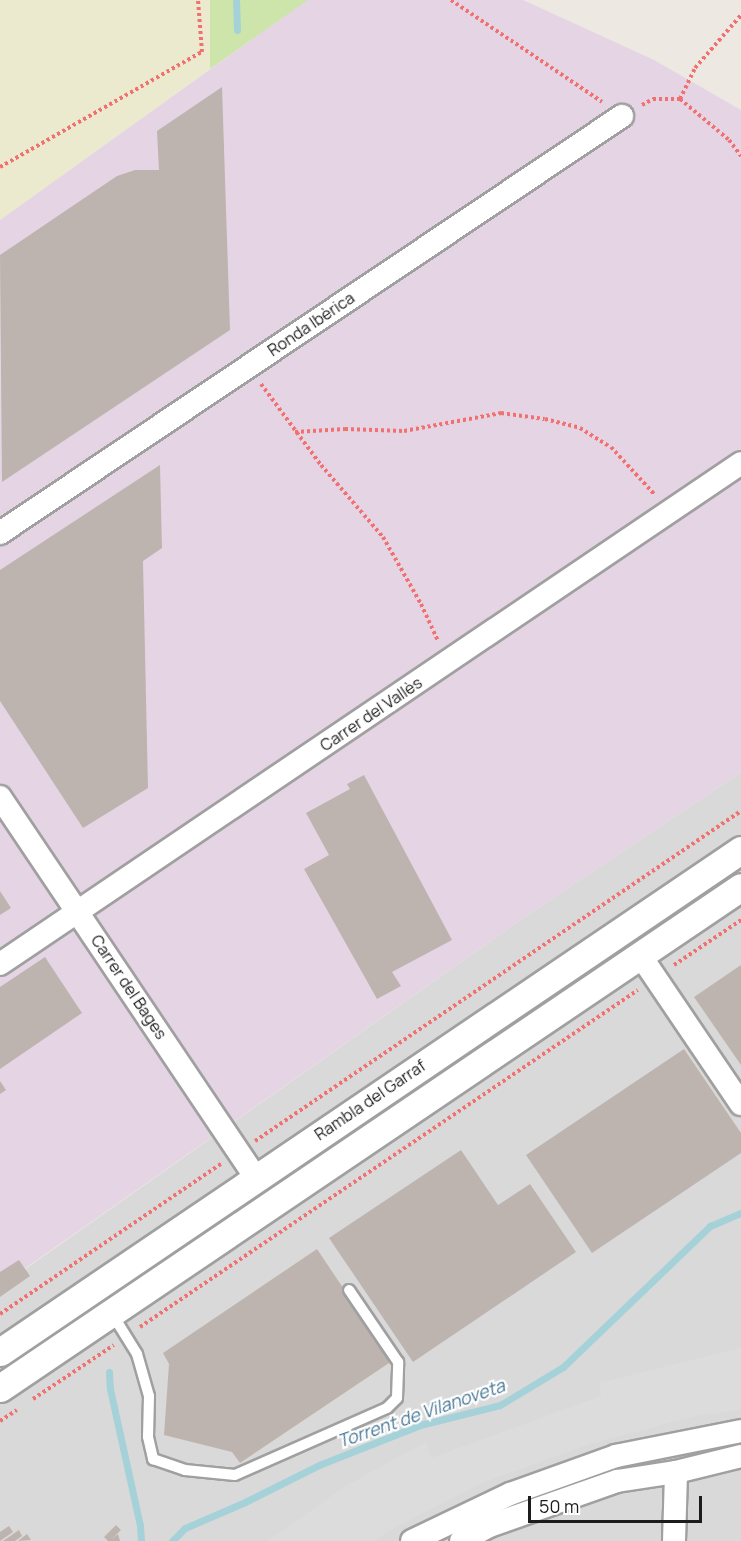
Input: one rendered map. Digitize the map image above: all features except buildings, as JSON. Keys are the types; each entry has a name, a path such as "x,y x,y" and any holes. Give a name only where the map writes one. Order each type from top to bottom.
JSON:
{"street":[{"name":"Ronda Ibèrica","path":"0,533 622,116"},
{"name":"Carrer del Vallès","path":"0,964 741,463"},
{"name":"Carrer del Bages","path":"0,797 256,1178"},
{"name":"Rambla del Garraf","path":"0,1352 741,850"},
{"name":"Rambla del Garraf","path":"0,1388 741,887"},
{"path":"640,955 741,1104"},
{"path":"412,1541 510,1494 616,1456 741,1431"},
{"path":"461,1541 489,1526 617,1481 676,1472 741,1456"},
{"path":"674,1541 676,1472"}],"lane":[{"path":"111,1312 136,1353 149,1396 148,1437 153,1459 185,1470 235,1475 387,1408 397,1398 398,1362 349,1290"}],"path":[{"path":"0,166 202,52 198,0"},
{"path":"451,0 622,116 653,99 680,99 729,140 741,156"},
{"path":"680,99 695,68 741,15"},
{"path":"249,366 295,432 383,537 421,604 447,662"},
{"path":"295,432 345,429 404,431 501,413 545,418 580,428 611,447 669,512"},
{"path":"0,1314 741,811"},
{"path":"29,1401 741,920"},
{"path":"0,1421 20,1408"}],"shaded area":[{"path":"307,0 523,0 654,60 741,110 741,772 522,919 0,1286 0,220"},
{"path":"741,772 741,1541 0,1541 0,1287 522,919"},
{"path":"741,1348 741,1410 695,1416 587,1445 482,1483 388,1531 375,1541 268,1541 344,1487 426,1442 431,1458 601,1396 599,1383"}],"green space":[{"path":"0,0 210,0 210,69 0,220"},
{"path":"210,0 308,0 210,69"}],"waterway":[{"path":"236,0 237,30"},
{"name":"Torrent de Vilanoveta","path":"172,1541 185,1528 245,1502 319,1465 420,1425 500,1405 563,1367 710,1226 741,1213"},
{"path":"109,1372 110,1389 140,1526 141,1541"}]}
